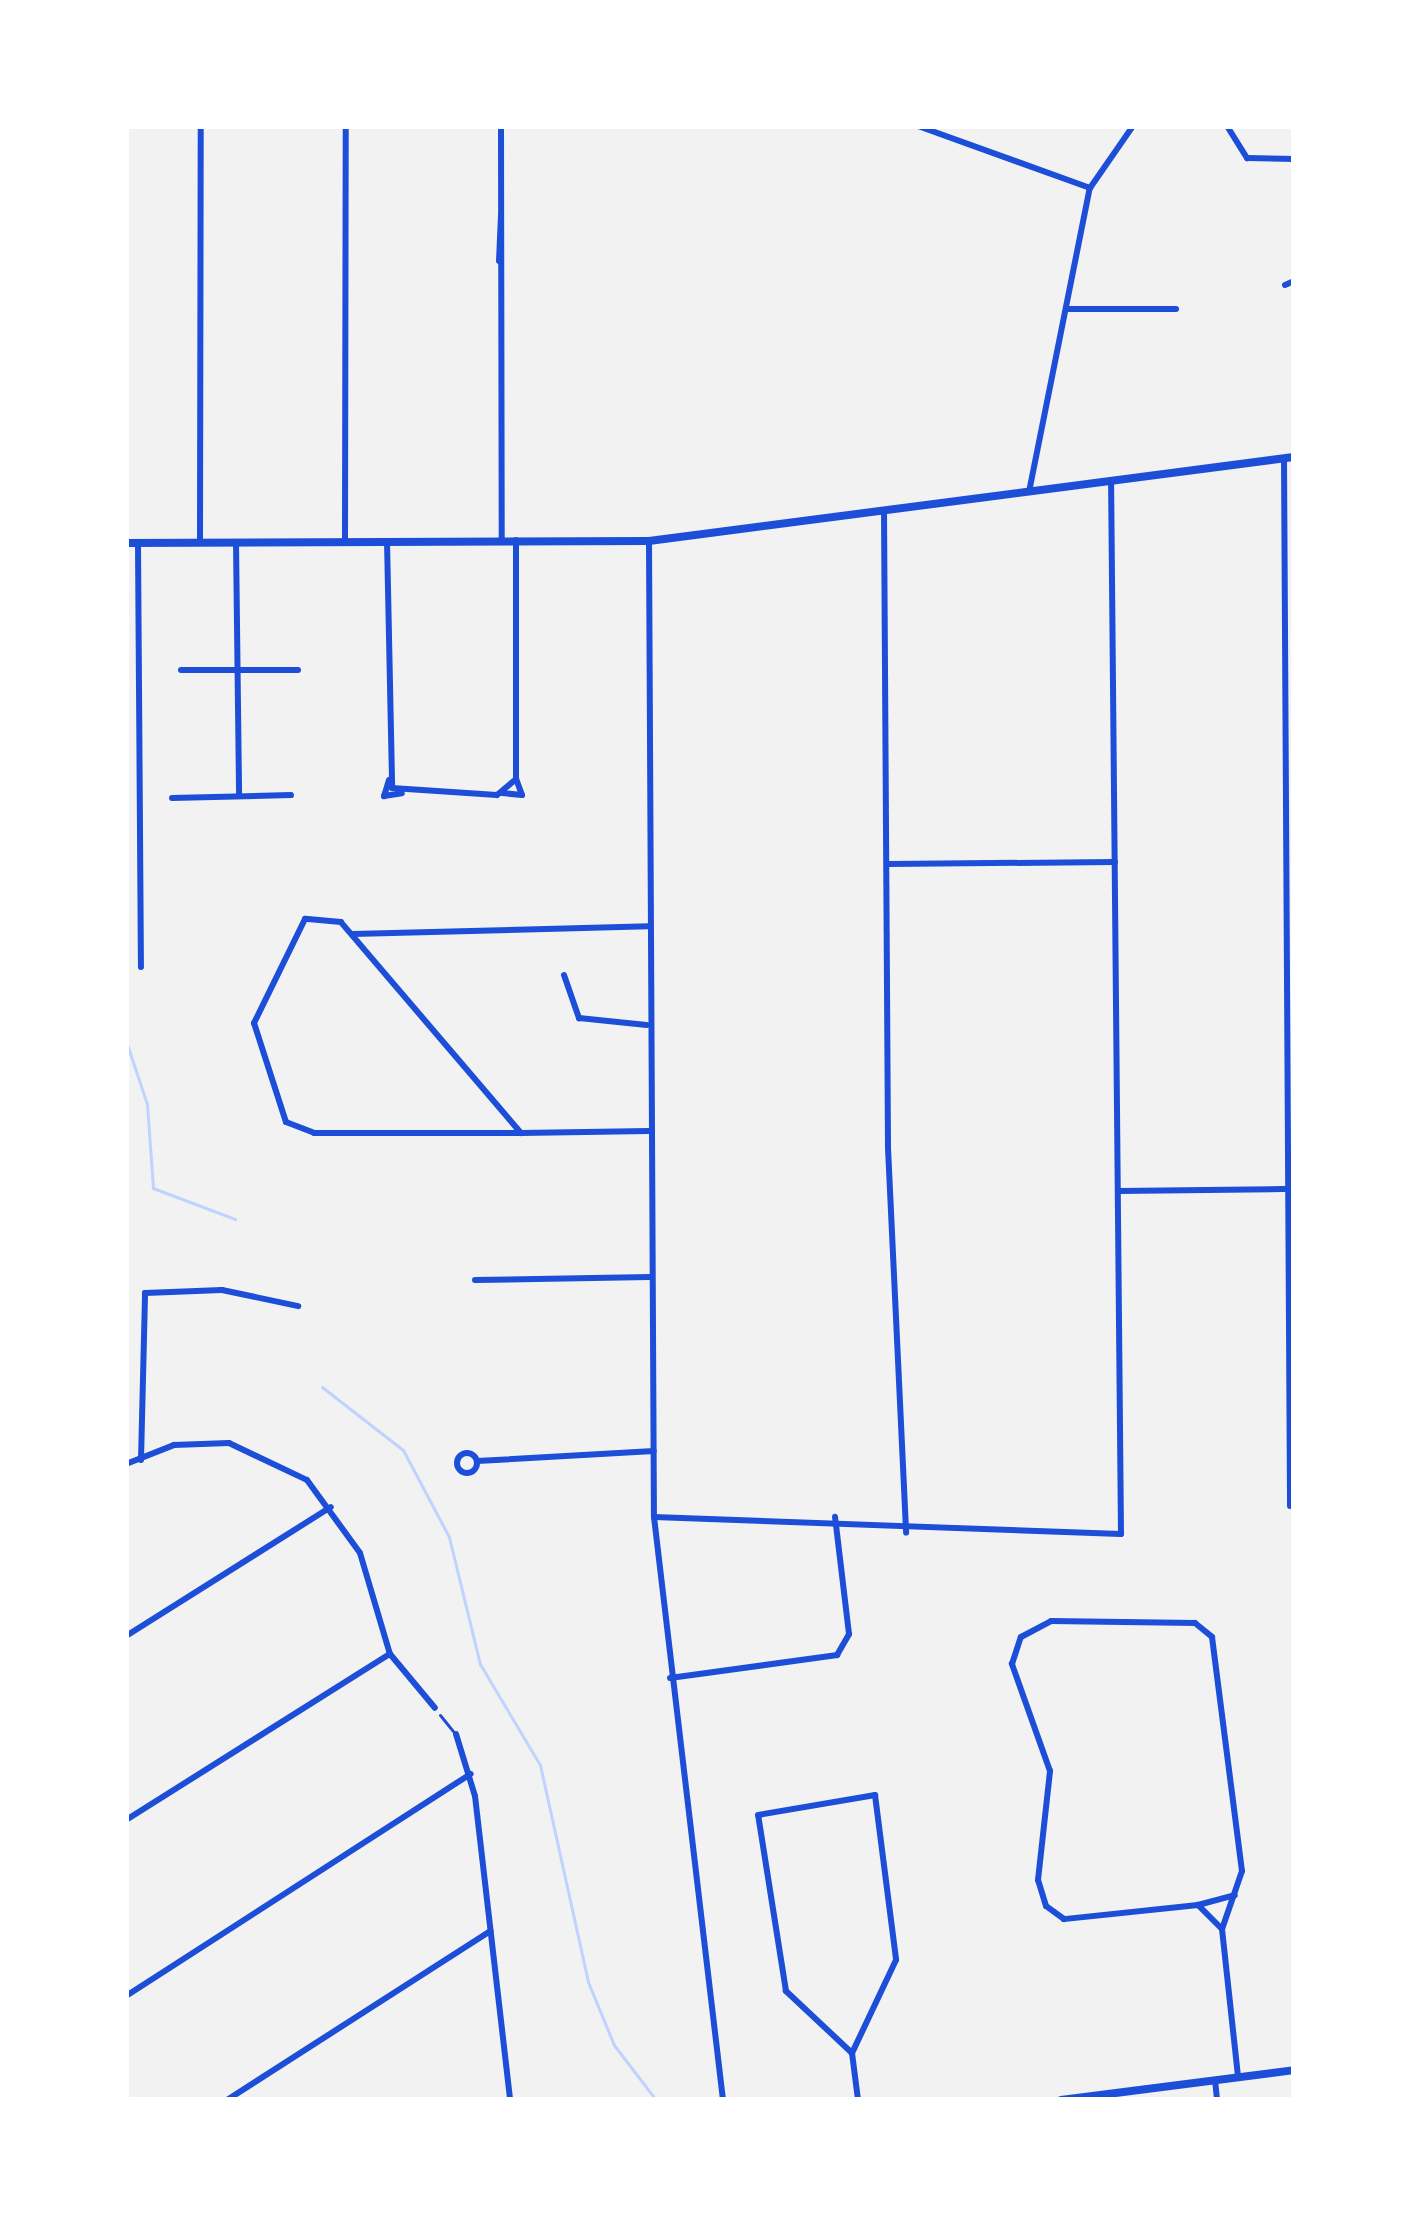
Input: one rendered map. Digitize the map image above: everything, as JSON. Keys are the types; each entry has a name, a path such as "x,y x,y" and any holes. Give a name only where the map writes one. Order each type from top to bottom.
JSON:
{"street":[{"path":"200,542 201,126"},
{"path":"345,541 346,126"},
{"path":"501,126 502,539"},
{"path":"918,126 1090,188"},
{"path":"1029,492 1090,188 1132,126"},
{"path":"1227,126 1247,158 1294,159"},
{"path":"1066,309 1176,310"},
{"path":"126,543 650,541 1289,458 1284,916 1290,1506"},
{"path":"654,1517 835,1517 906,1532 1120,1534 1112,480"},
{"path":"884,507 888,864 906,1532"},
{"path":"387,541 390,784 402,793 507,792 516,780 516,540"},
{"path":"650,541 647,1025 654,1517 723,2100"},
{"path":"236,542 239,796"},
{"path":"138,544 141,967"},
{"path":"181,670 298,670"},
{"path":"172,798 291,795"},
{"path":"888,864 1115,862"},
{"path":"1284,916 1294,911"},
{"path":"521,1132 352,934 323,914 305,920 257,1001 269,1093 300,1130 521,1132 649,1130"},
{"path":"352,934 649,926"},
{"path":"564,975 579,1018 647,1025"},
{"path":"1119,1191 1290,1191"},
{"path":"476,1280 650,1276"},
{"path":"141,1460 142,1298 155,1287 222,1290 298,1306"},
{"path":"126,1464 174,1445 243,1447 307,1480 331,1507 376,1592 389,1654 435,1708"},
{"path":"477,1461 654,1451"},
{"path":"126,1636 331,1507"},
{"path":"670,1678 837,1655 849,1634 835,1517"},
{"path":"1235,1895 1198,1905 1064,1918 1046,1906 1038,1880 1049,1771 1012,1676 1015,1650 1034,1628 1173,1622 1212,1637 1242,1871 1235,1895 1222,1929 1238,2077"},
{"path":"126,1820 389,1654"},
{"path":"456,1735 471,1774 510,2100"},
{"path":"126,1996 471,1774"},
{"path":"852,2053 786,1991 764,1807 877,1799 896,1960 852,2053 858,2100"},
{"path":"1198,1905 1222,1929"},
{"path":"227,2100 490,1931"},
{"path":"1061,2100 1127,2096 1294,2070"},
{"path":"1215,2080 1217,2100"}],"path":[{"path":"435,1708 456,1735"}],"waterway":[{"path":"126,1041 147,1104 153,1188 235,1219"},
{"path":"322,1387 403,1450 449,1537 480,1664 540,1765 588,1982 614,2045 656,2100"}]}
